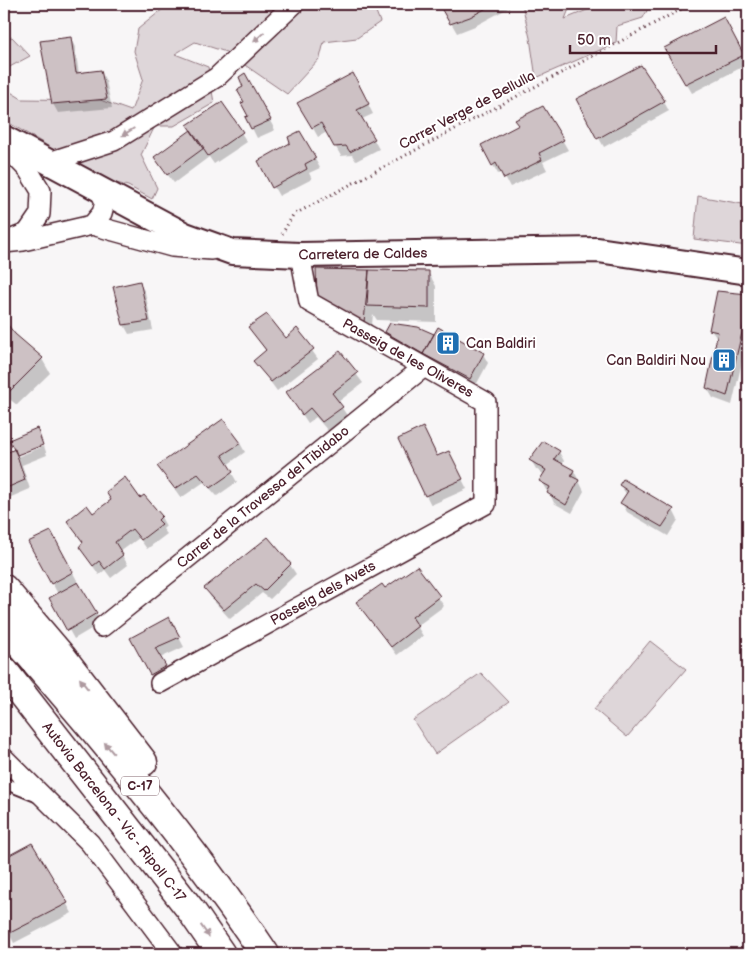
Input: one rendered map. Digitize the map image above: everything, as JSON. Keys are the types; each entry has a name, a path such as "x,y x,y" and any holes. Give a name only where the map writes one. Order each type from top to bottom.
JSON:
{"highway":[{"path":"4,589 62,657 168,796 230,902"},
{"name":"C-17","path":"4,626 130,773 230,902 265,954"},
{"name":"Autovia Barcelona - Vic - Ripoll C-17","path":"4,671 190,909 221,954"},
{"path":"4,697 40,732 190,909"}],"street":[{"path":"49,162 114,141 217,77 294,4"},
{"name":"Carretera de Caldes","path":"4,138 185,234 232,252 300,255 598,250 748,272"},
{"path":"4,145 28,170 41,191 40,214 27,233 4,243"},
{"path":"92,225 102,213 105,202 99,189"},
{"path":"4,243 23,241 92,225 172,247 232,252"},
{"name":"Passeig de les Oliveres","path":"300,255 309,302 486,402 486,504"},
{"name":"Carrer de la Travessa del Tibidabo","path":"102,627 424,367"},
{"name":"Passeig dels Avets","path":"160,683 486,504"},
{"path":"4,758 90,842 173,954"}],"lane":[{"path":"4,786 9,785 46,801"}],"path":[{"name":"Carrer Verge de Bellulla","path":"270,254 293,215 691,4"}],"shaded area":[{"path":"169,4 373,4 380,22 357,38 324,42 320,58 287,94 226,52 195,42 175,54 208,67 214,103 174,126 155,126 141,155 157,188 152,199 128,186 93,177 43,143 4,120 4,88 22,99 100,100 131,111 143,79 134,51 138,29"},
{"path":"522,4 571,4 565,19 599,4 650,5 643,18 617,26 616,43 536,78 530,38"},
{"path":"12,37 30,56 4,70 4,41"},
{"path":"698,196 748,205 748,246 694,239"},
{"path":"650,641 686,669 627,737 594,709"},
{"path":"481,673 509,702 435,754 413,720"}],"building":[{"path":"441,4 494,4 470,17 450,24 441,8"},
{"path":"724,17 744,55 685,84 664,48"},
{"path":"71,37 76,73 101,70 107,99 52,104 40,41"},
{"path":"641,65 665,101 597,139 576,99"},
{"path":"245,73 271,120 251,129 245,117 248,116 241,103 244,102 237,90 243,87 239,77"},
{"path":"353,73 369,104 357,110 375,139 350,152 346,146 334,147 321,123 312,128 297,103"},
{"path":"222,102 243,132 208,156 187,125"},
{"path":"543,106 564,140 539,153 542,160 504,179 496,163 492,166 481,145 519,125 515,120"},
{"path":"191,130 204,148 167,175 154,157"},
{"path":"300,131 316,158 305,164 307,169 272,188 258,161 290,143 288,137"},
{"path":"316,269 369,270 364,322 317,295"},
{"path":"369,270 429,271 429,308 367,306"},
{"path":"140,281 149,321 123,325 113,287"},
{"name":"Can Baldiri Nou","path":"717,291 748,294 748,307 727,396 706,388 718,332 709,330"},
{"path":"267,314 286,338 297,328 314,349 271,382 253,361 266,350 248,327"},
{"path":"4,320 15,334 43,358 9,392 4,388"},
{"path":"390,323 418,327 434,334 423,354 385,332"},
{"name":"Can Baldiri","path":"438,327 484,353 470,379 423,354"},
{"path":"340,351 358,373 332,393 343,407 322,422 310,408 302,415 286,392"},
{"path":"223,419 241,443 222,455 233,472 210,488 198,474 175,489 157,466"},
{"path":"423,427 437,456 449,451 463,479 425,496 398,439"},
{"path":"37,428 43,445 17,455 9,440"},
{"path":"543,441 560,451 554,459 574,470 571,476 579,480 566,505 547,493 550,487 539,481 546,470 529,460"},
{"path":"15,449 25,480 4,489 4,454"},
{"path":"125,477 140,498 144,495 162,516 158,520 162,524 141,540 132,529 115,542 123,555 105,569 99,561 93,566 79,547 83,542 67,521 87,505 93,513 111,500 106,492"},
{"path":"623,479 674,509 662,527 620,503 628,491 619,485"},
{"path":"51,531 73,572 51,584 28,542"},
{"path":"268,537 291,564 264,591 256,584 224,610 204,588"},
{"path":"417,566 440,596 412,617 418,626 391,647 356,602 382,584 385,588"},
{"path":"78,582 97,613 67,631 49,598"},
{"path":"169,617 180,637 155,648 166,666 150,675 130,638"},
{"path":"32,843 68,903 8,934 4,927 4,858"}],"place":[{"name":"Can Baldiri","path":"448,343"},
{"name":"Can Baldiri Nou","path":"724,360"}]}
